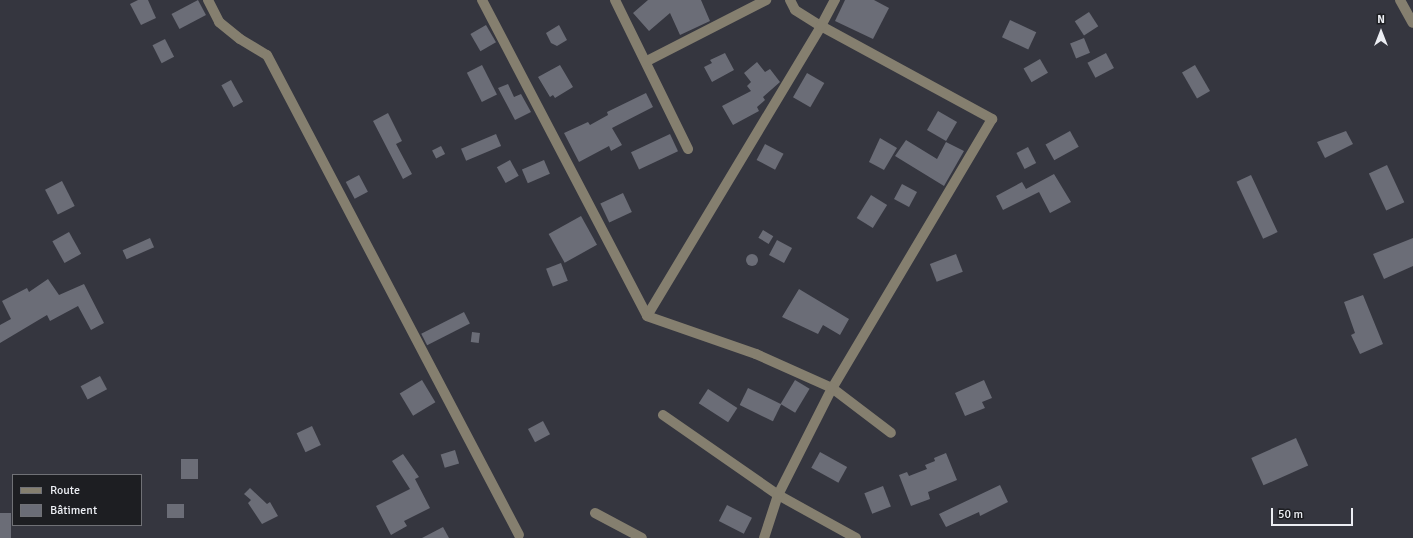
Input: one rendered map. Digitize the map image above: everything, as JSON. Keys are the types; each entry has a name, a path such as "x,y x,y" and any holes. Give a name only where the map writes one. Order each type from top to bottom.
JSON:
{"street":[{"path":"208,0 219,22 240,40 266,55 519,535"},
{"path":"482,0 647,316 756,354 832,388 891,433"},
{"path":"615,0 647,61 688,149"},
{"path":"647,61 766,0"},
{"path":"764,538 778,495 832,388 992,119 821,26 795,10 790,0"},
{"path":"647,316 821,26 835,0"},
{"path":"1400,0 1413,23"},
{"path":"662,415 778,495 856,538"},
{"path":"595,513 642,538"}],"building":[{"path":"138,0 148,0 156,18 141,25 130,4"},
{"path":"198,0 206,15 179,29 172,14"},
{"path":"648,0 701,0 710,21 680,35 670,13 649,31 633,13"},
{"path":"845,0 874,0 889,8 873,39 835,21"},
{"path":"1089,12 1098,26 1084,36 1075,21"},
{"path":"1010,20 1036,32 1028,49 1002,37"},
{"path":"486,25 496,42 480,51 470,34"},
{"path":"559,25 567,40 557,46 551,43 546,33"},
{"path":"1084,38 1090,53 1076,58 1070,44"},
{"path":"165,39 174,57 162,63 153,45"},
{"path":"725,53 734,70 712,82 704,67 712,63 710,60"},
{"path":"1106,53 1114,68 1095,78 1087,63"},
{"path":"1040,59 1048,73 1032,82 1024,68"},
{"path":"757,62 765,72 770,69 780,82 763,97 765,100 757,107 759,111 733,125 722,106 751,91 747,86 751,82 744,73"},
{"path":"482,65 497,94 482,102 467,73"},
{"path":"560,65 573,87 555,98 553,95 550,97 538,77"},
{"path":"1195,65 1210,91 1197,98 1182,72"},
{"path":"807,73 824,83 810,107 793,97"},
{"path":"231,80 243,102 233,107 221,85"},
{"path":"508,84 514,97 521,94 531,112 515,120 498,88"},
{"path":"646,93 653,107 612,128 622,145 611,151 609,146 579,162 564,133 588,122 590,125 608,115 607,112"},
{"path":"938,111 957,122 946,141 927,130"},
{"path":"388,113 402,141 396,144 412,174 403,179 373,121"},
{"path":"1070,131 1079,147 1054,160 1046,145"},
{"path":"1346,131 1353,144 1325,158 1317,142"},
{"path":"496,134 501,146 466,161 461,149"},
{"path":"670,134 678,151 639,169 631,152"},
{"path":"880,138 897,148 884,170 869,162"},
{"path":"906,140 937,159 946,142 964,151 944,186 895,156"},
{"path":"765,144 784,154 775,170 757,160"},
{"path":"441,146 445,154 436,159 432,151"},
{"path":"1028,147 1036,163 1025,169 1016,153"},
{"path":"510,160 519,176 506,183 497,167"},
{"path":"544,160 550,174 528,183 522,169"},
{"path":"1387,165 1404,202 1386,211 1369,173"},
{"path":"1054,174 1071,202 1050,213 1039,192 1003,210 996,196 1022,182 1026,189"},
{"path":"359,175 368,192 355,199 346,182"},
{"path":"1251,175 1278,232 1263,239 1236,182"},
{"path":"62,181 75,206 58,215 45,190"},
{"path":"902,184 917,192 909,207 894,199"},
{"path":"623,193 632,212 609,223 600,204"},
{"path":"871,195 887,205 873,228 857,218"},
{"path":"581,216 597,245 565,263 549,234"},
{"path":"763,230 773,236 769,244 758,238"},
{"path":"69,232 81,254 65,263 52,241"},
{"path":"150,238 154,247 127,259 123,250"},
{"path":"1413,238 1413,266 1384,279 1373,254"},
{"path":"777,240 792,248 784,263 769,255"},
{"path":"750,254 754,254 758,260 754,266 750,266 746,262 746,258"},
{"path":"956,254 963,272 937,282 930,264"},
{"path":"561,263 568,281 553,286 546,269"},
{"path":"48,279 59,295 84,284 104,323 91,330 78,306 50,321 47,315 0,343 0,325 11,319 2,301 27,288 29,292"},
{"path":"799,289 849,319 840,335 823,325 818,334 782,317"},
{"path":"1363,295 1383,344 1360,354 1351,335 1355,333 1344,302"},
{"path":"464,312 470,324 427,345 421,334"},
{"path":"472,332 480,333 479,343 471,342"},
{"path":"100,376 107,389 88,400 81,386"},
{"path":"422,380 435,402 413,416 400,393"},
{"path":"795,380 810,389 795,413 781,404"},
{"path":"984,380 992,398 982,402 985,408 965,416 955,393"},
{"path":"748,388 781,404 773,421 740,405"},
{"path":"708,389 737,408 728,422 699,403"},
{"path":"543,421 550,434 535,442 528,429"},
{"path":"312,426 321,445 305,452 297,433"},
{"path":"1296,438 1308,465 1263,485 1251,458"},
{"path":"455,450 459,463 445,468 441,454"},
{"path":"820,452 847,467 838,483 811,468"},
{"path":"946,453 957,480 928,492 930,499 911,506 899,475 907,472 909,476 927,469 925,465 935,461 934,458"},
{"path":"403,454 419,477 415,479 430,508 404,521 407,526 391,535 376,506 410,489 392,461"},
{"path":"181,459 198,459 198,479 181,479"},
{"path":"1000,485 1008,502 980,516 979,512 946,527 939,514"},
{"path":"883,486 891,507 872,514 864,493"},
{"path":"250,488 267,504 270,502 278,516 262,524 248,503 251,500 244,494"},
{"path":"167,504 184,504 184,518 167,518"},
{"path":"727,505 752,518 744,534 719,521"},
{"path":"0,513 11,513 11,538 0,538"},
{"path":"443,527 449,538 422,538"}]}
